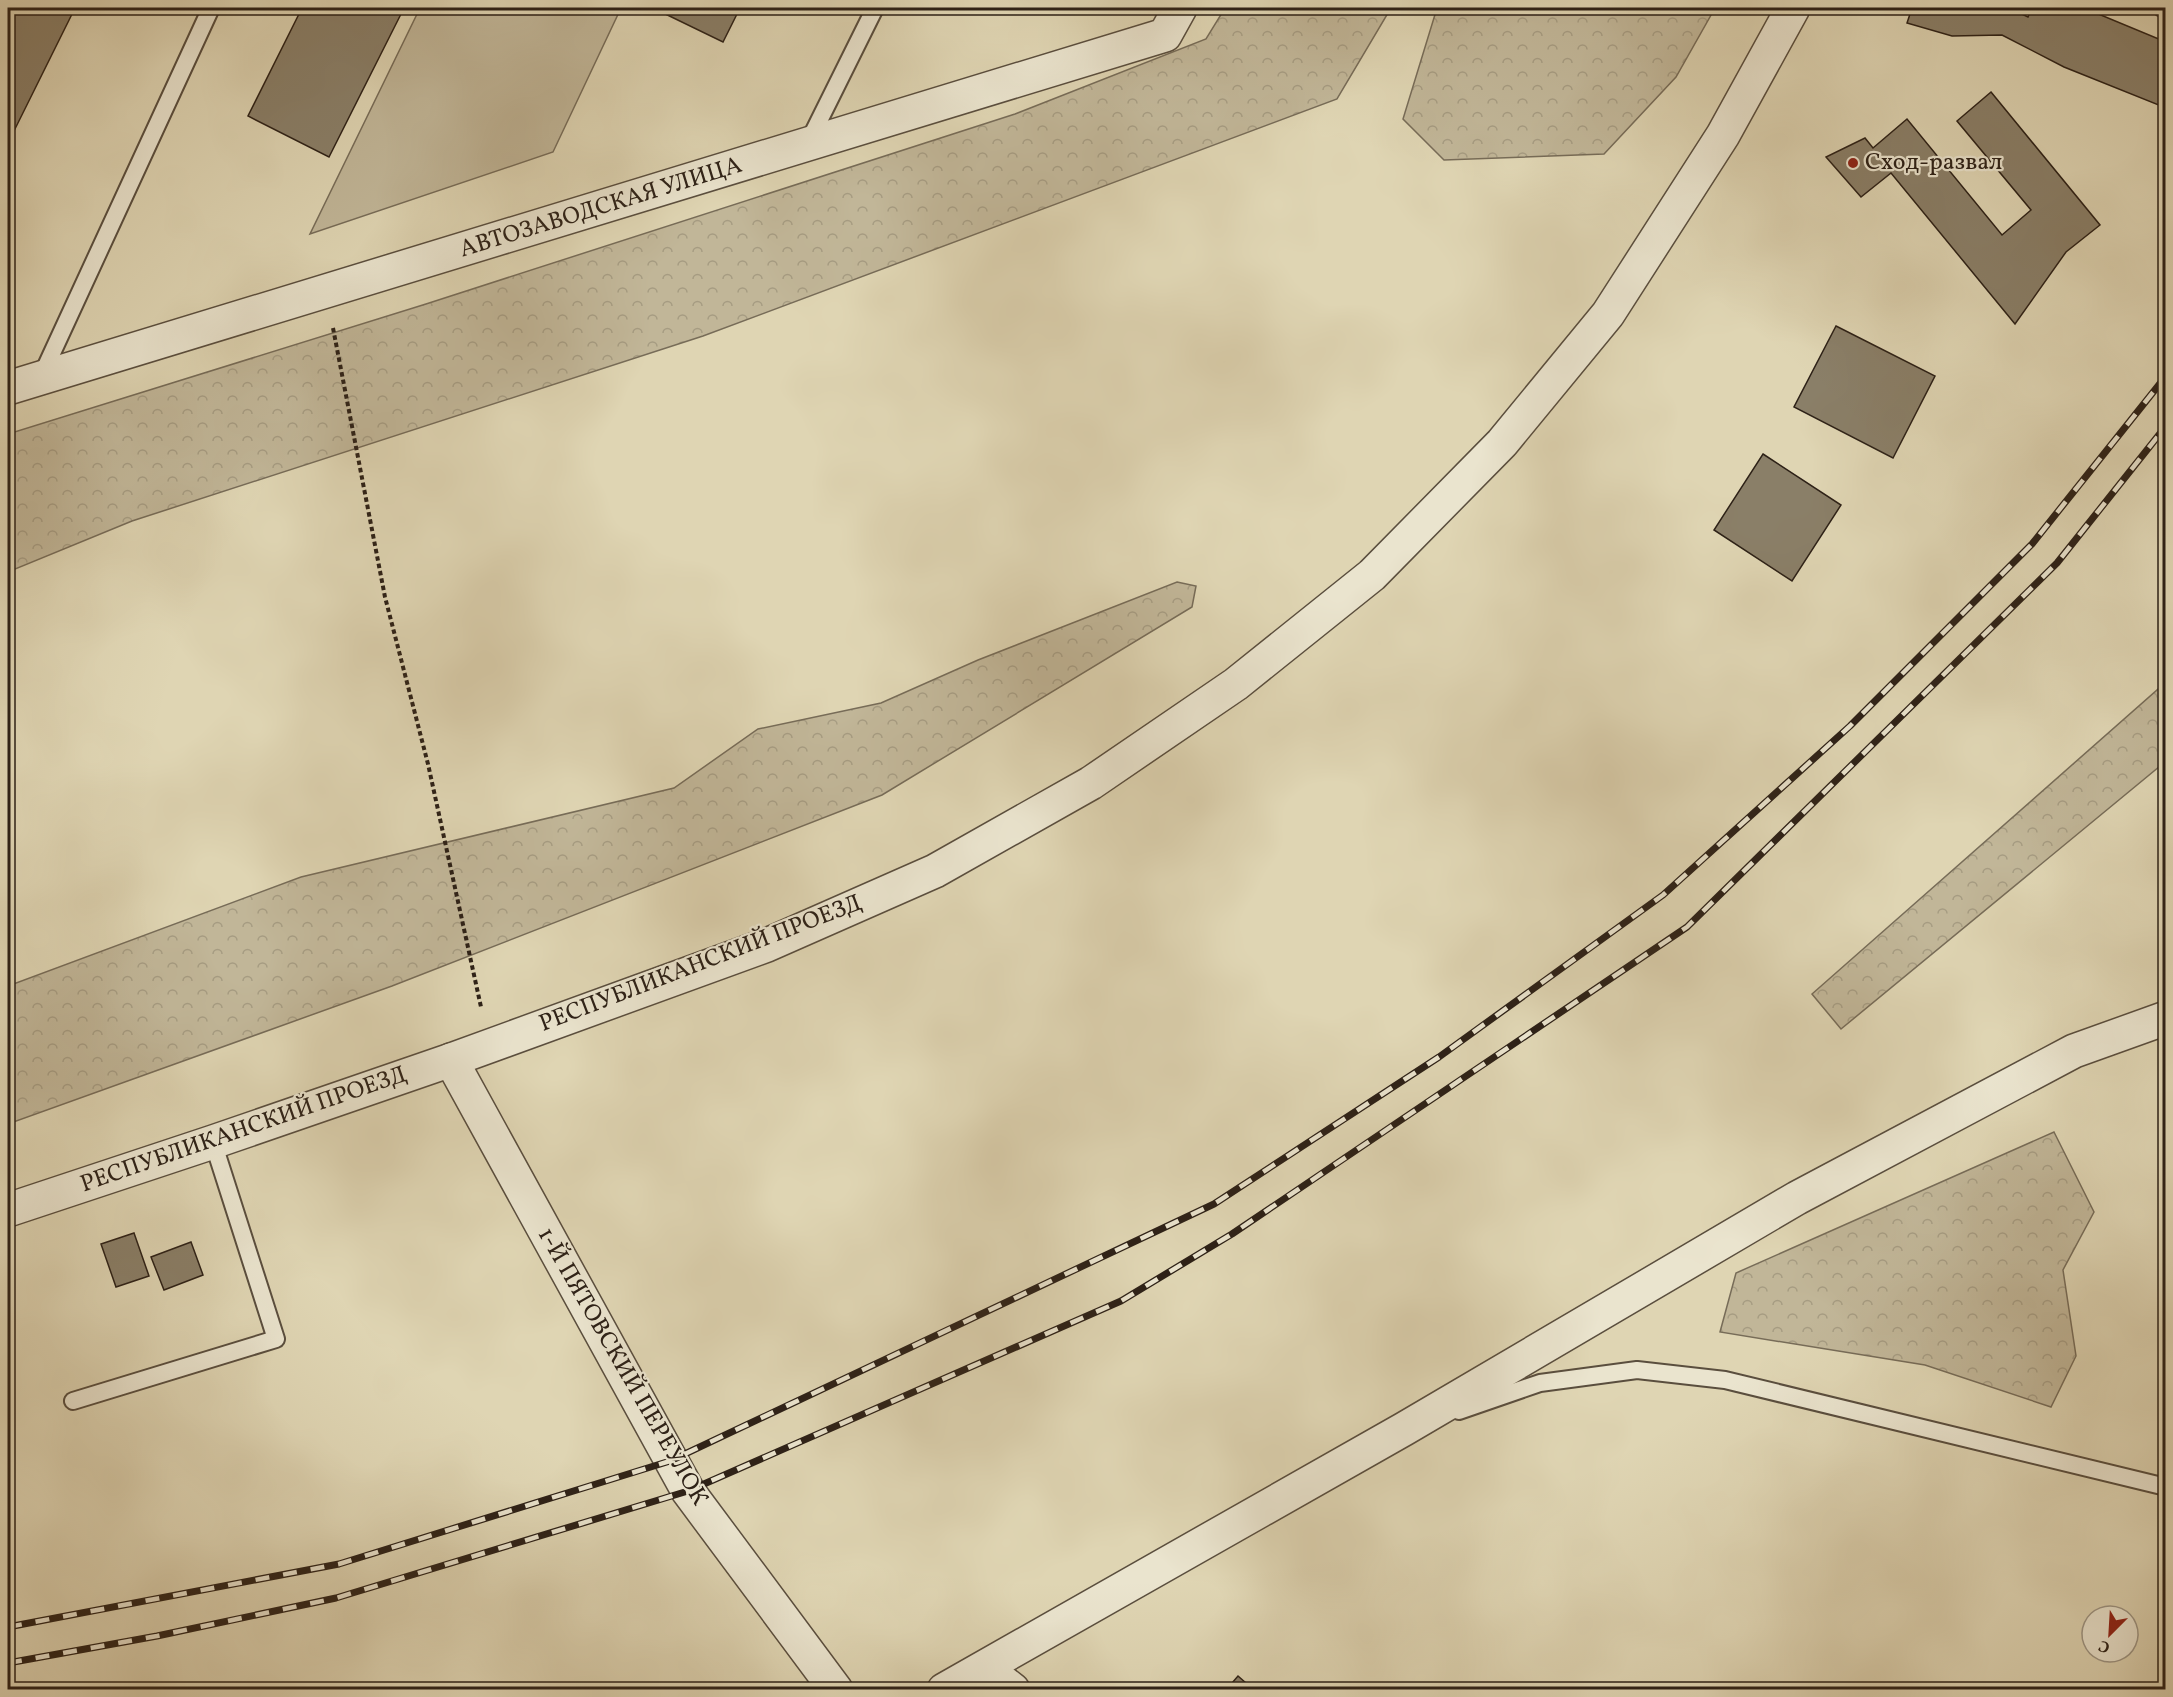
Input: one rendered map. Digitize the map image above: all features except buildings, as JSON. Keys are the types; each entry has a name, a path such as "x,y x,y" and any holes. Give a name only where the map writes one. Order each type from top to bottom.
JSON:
{"street":[{"name":"АВТОЗАВОДСКАЯ УЛИЦА","path":"8,388 1166,35 1180,8"},
{"name":"РЕСПУБЛИКАНСКИЙ ПРОЕЗД","path":"8,1210 451,1060 767,945 935,872 1092,783 1236,684 1372,575 1510,434 1608,314 1723,135 1793,8"},
{"path":"944,1689 985,1668 1404,1429 1797,1198 2074,1051 2166,1018"},
{"name":"1-Й ПЯТОВСКИЙ ПЕРЕУЛОК","path":"451,1060 688,1491 836,1689"},
{"path":"985,1668 1013,1689"}],"lane":[{"path":"41,378 211,8"},
{"path":"806,145 875,8"},
{"path":"73,1401 276,1339 213,1142"},
{"path":"1404,1429 1540,1383 1636,1370 1725,1380 2166,1487"}],"path":[{"path":"326,291 385,597 428,764 489,1045"}],"green space":[{"path":"420,8 621,8 553,152 310,234"},
{"path":"1225,8 1391,8 1337,99 703,336 132,521 8,572 8,434 426,304 1015,114 1206,39"},
{"path":"1437,8 1715,8 1676,77 1604,154 1444,160 1403,119"},
{"path":"1177,582 1196,586 1192,607 882,795 392,986 8,1124 8,986 301,877 674,788 758,729 881,703 978,660"},
{"path":"2165,683 2165,762 1841,1029 1812,994"},
{"path":"2054,1132 2094,1212 2063,1270 2076,1356 2051,1407 1925,1365 1720,1332 1736,1273"}],"railway":[{"path":"8,1627 339,1564 670,1461 1214,1204 1439,1057 1663,895 1850,726 2032,544 2166,376"},
{"path":"8,1663 157,1636 336,1598 688,1491 1121,1301 1232,1234 1687,927 2057,563 2166,426"}],"place":[{"name":"Сход-развал","path":"1853,163"}]}
